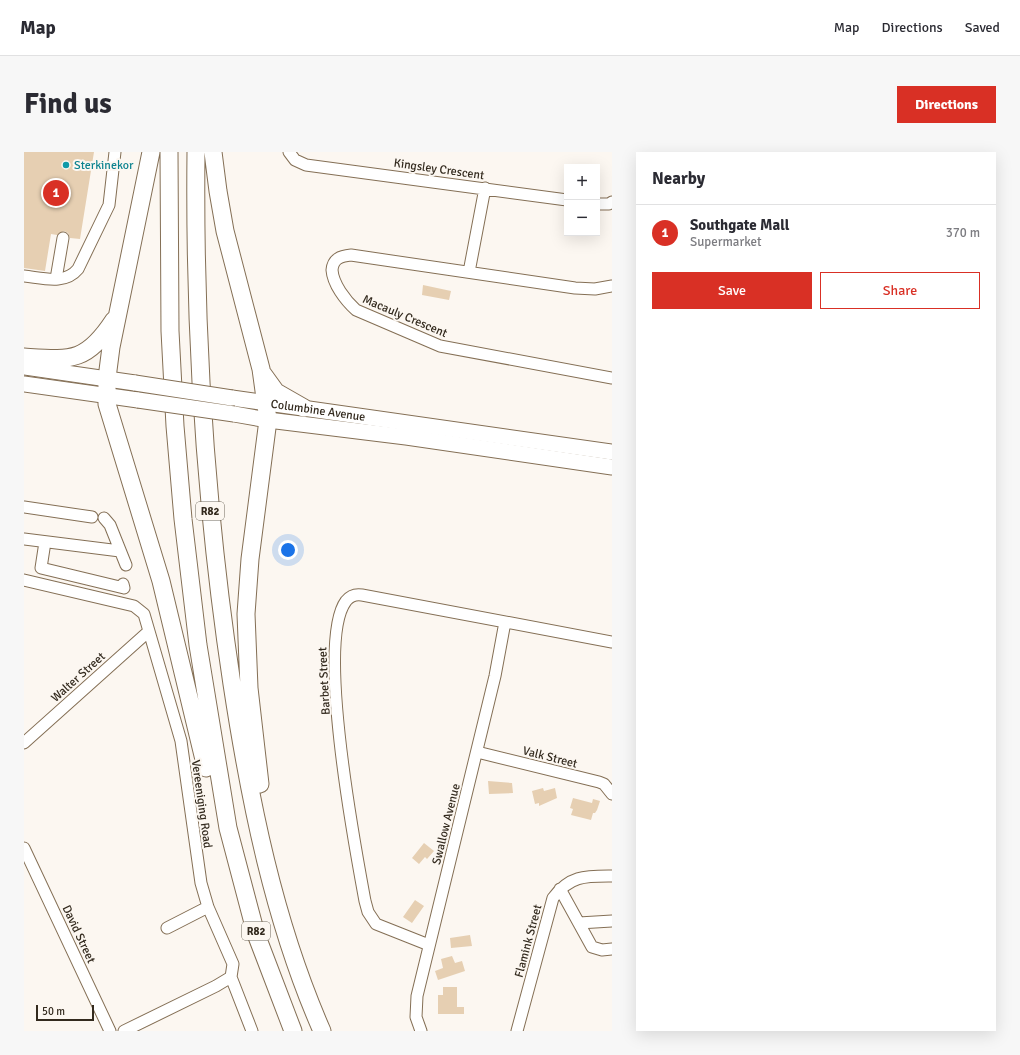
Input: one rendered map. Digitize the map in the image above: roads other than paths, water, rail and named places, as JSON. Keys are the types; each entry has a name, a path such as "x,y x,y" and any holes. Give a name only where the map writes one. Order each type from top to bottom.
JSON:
{"highway":[{"path":"151,152 106,387 107,404 161,581 216,806 228,828"},
{"name":"R82","path":"169,152 170,331 179,479 198,645 228,828 256,934 293,1031"},
{"name":"R82","path":"196,152 197,317 208,495 222,612 238,719 266,865 294,958 322,1031"},
{"path":"213,152 225,231 261,369 268,420 250,559 246,614 249,688 266,827 266,865"},
{"path":"24,357 66,359 85,353 101,340 119,314"},
{"path":"261,369 276,392 304,408"}],"main road":[{"name":"Columbine Avenue","path":"24,367 106,387 138,400 268,420 406,437 612,466"},
{"name":"Columbine Avenue","path":"24,384 106,387 135,383 612,452"}],"street":[{"path":"24,276 64,279 74,274 78,269 109,205 115,152"},
{"name":"Kingsley Crescent","path":"289,152 295,160 306,165 564,200"},
{"path":"469,272 485,188"},
{"path":"600,204 612,202"},
{"path":"56,279 63,238"},
{"name":"Macauly Crescent","path":"612,286 582,289 351,255 340,257 336,260 332,270 338,287 347,301 356,310 432,344 612,378"},
{"path":"24,507 92,517"},
{"path":"104,518 110,524 126,565"},
{"path":"24,539 120,551"},
{"path":"45,542 41,568 124,588 123,584"},
{"name":"Vereeniging Road","path":"24,580 134,606 144,614 180,741 201,883 208,907 233,964 231,977 252,1031"},
{"name":"Barbet Street","path":"429,945 384,929 376,924 368,912 350,811 336,693 335,647 337,630 344,604 352,597 359,595 612,642"},
{"name":"Swallow Avenue","path":"421,1031 416,1017 416,1007 429,945 495,676 505,622"},
{"name":"Walter Street","path":"24,743 149,632"},
{"name":"Valk Street","path":"477,752 599,782 604,784 612,794"},
{"name":"David Street","path":"24,848 110,1031"},
{"name":"Flamink Street","path":"518,1031 553,898 560,889 578,878 612,876"},
{"path":"560,889 592,947 596,950 612,949"},
{"path":"167,928 208,907"},
{"path":"579,923 612,921"},
{"path":"124,1031 216,986 231,977"}],"place":[{"name":"Sterkinekor","path":"66,165"},
{"name":"Southgate Mall","path":"56,193"}]}
